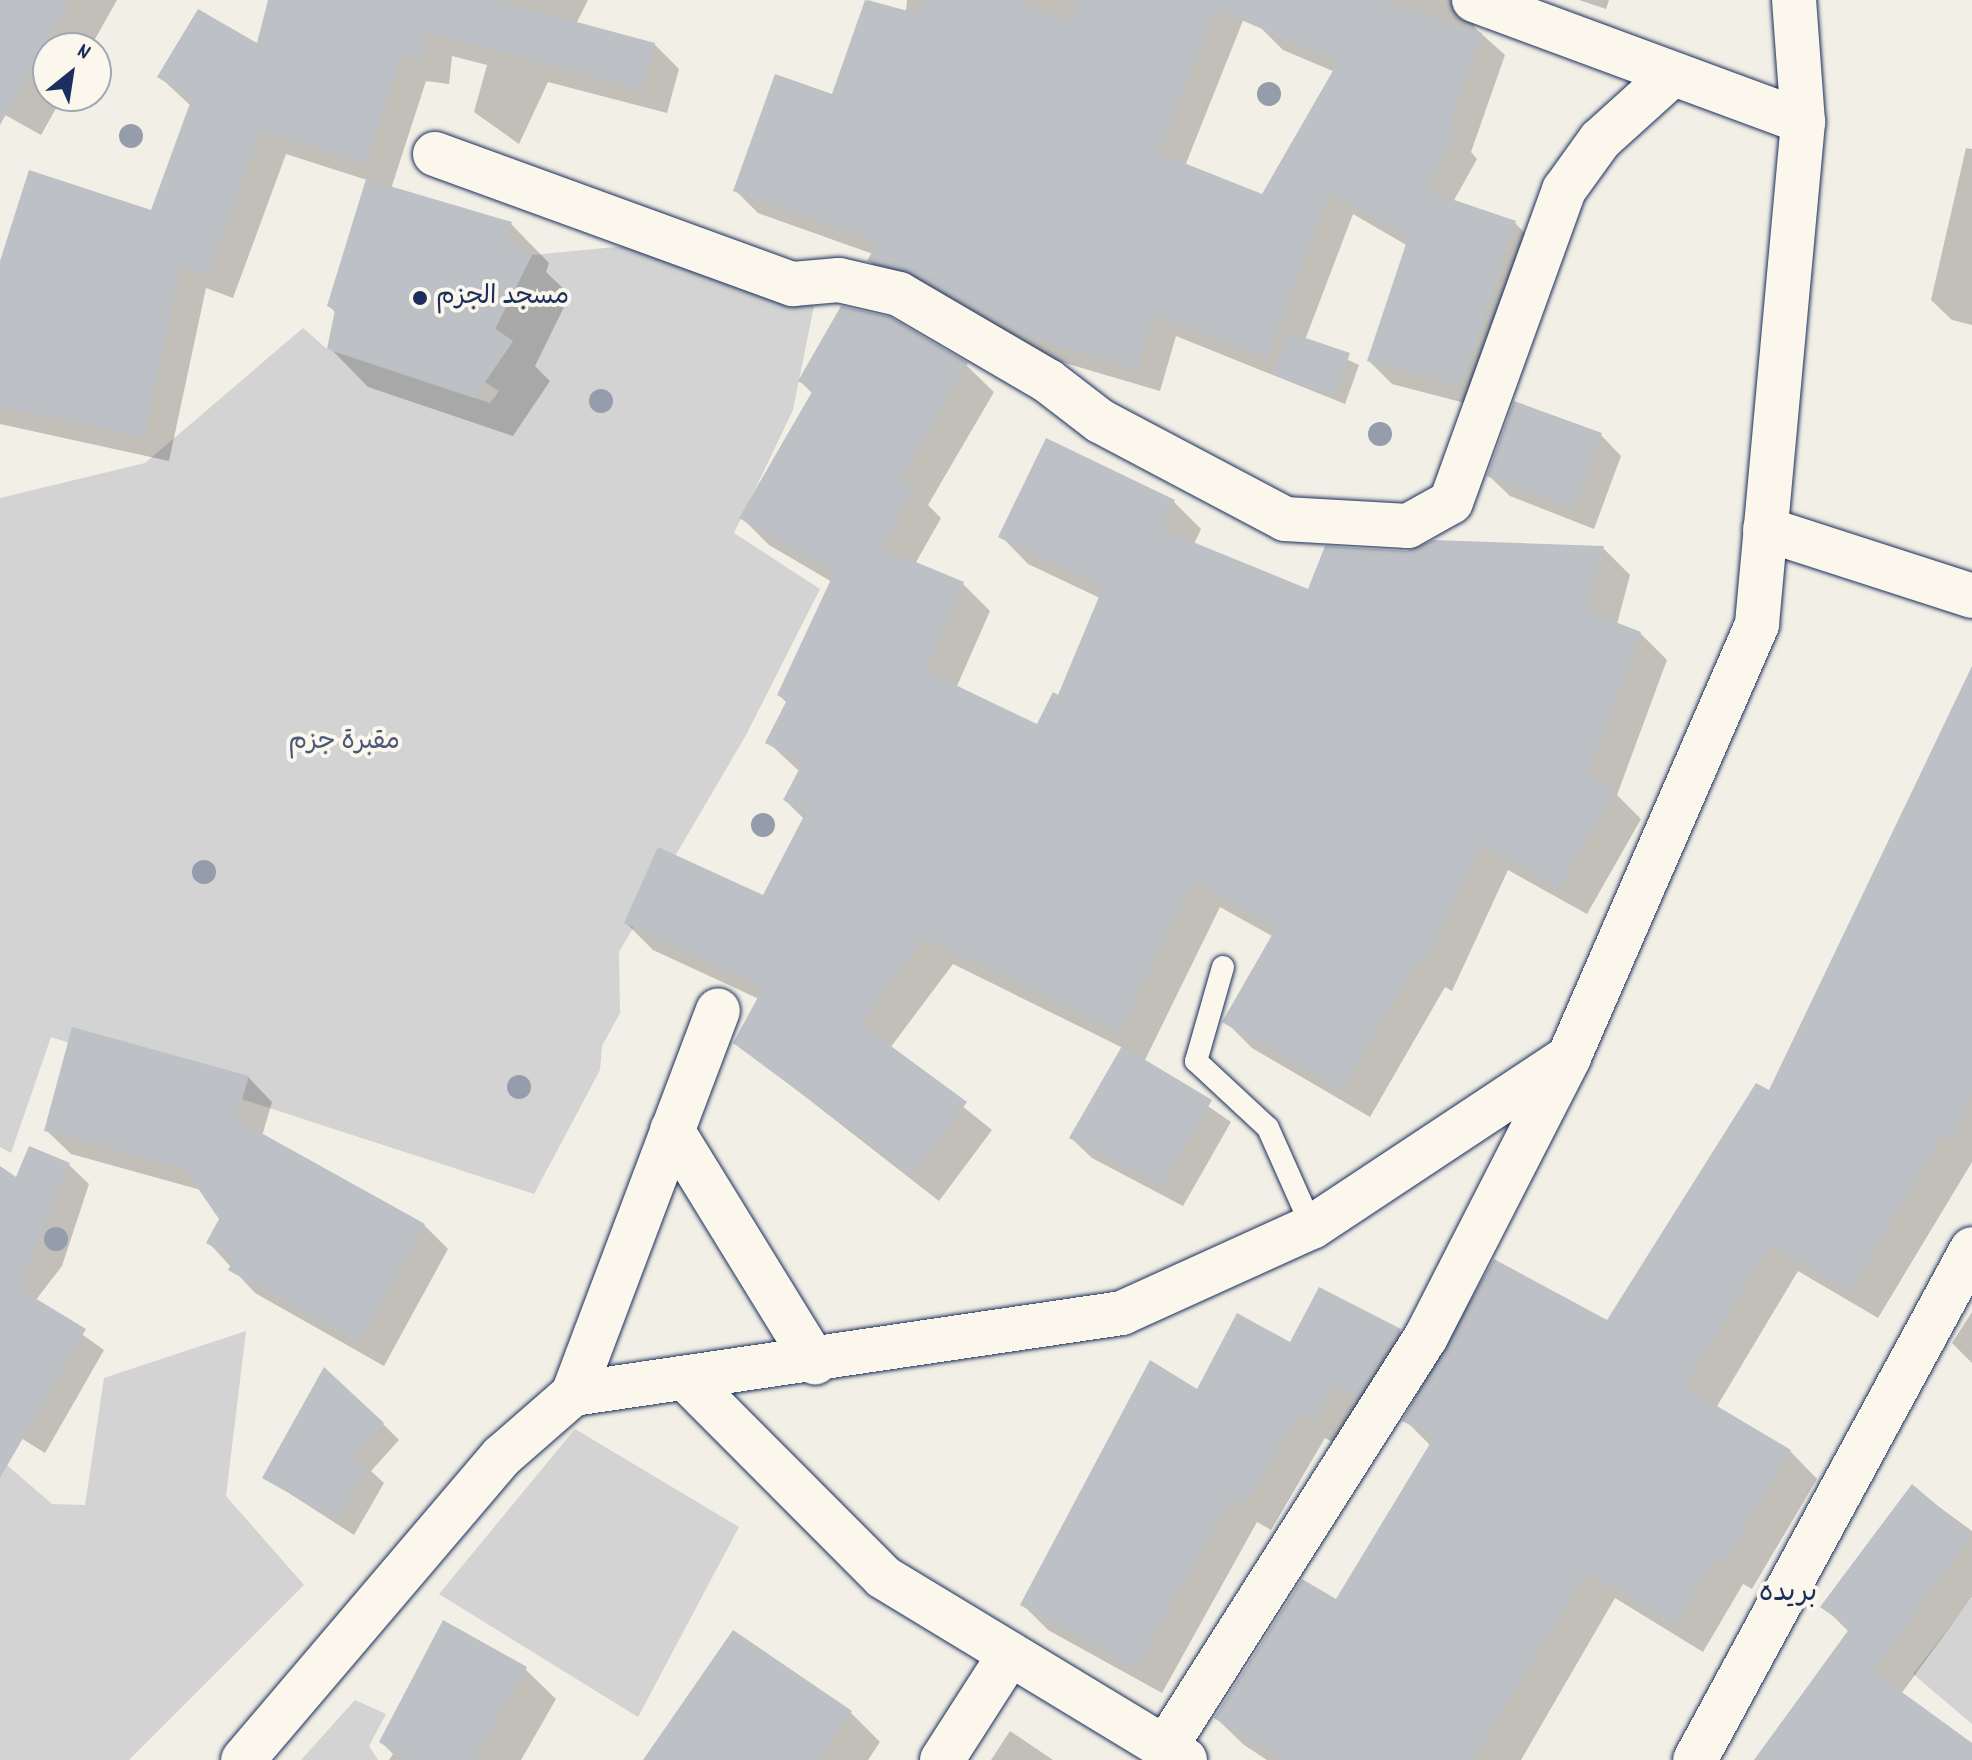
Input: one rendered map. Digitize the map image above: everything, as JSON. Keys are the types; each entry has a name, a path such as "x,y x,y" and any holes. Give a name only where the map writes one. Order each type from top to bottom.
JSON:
{"street":[{"path":"1474,0 1803,122"},
{"path":"689,1382 883,1577 1175,1754 1426,1337 1569,1057 1757,624 1803,122 1794,0"},
{"path":"435,154 793,284 839,280 899,294 1048,381 1100,421 1285,519 1408,526 1451,502 1564,190 1600,140 1673,74"},
{"path":"1765,529 1972,596"},
{"path":"243,1760 502,1456 573,1394 718,1011"},
{"path":"573,1394 689,1382 1122,1313 1312,1227 1569,1057"},
{"path":"672,1130 815,1362"},
{"path":"1695,1760 1972,1249"},
{"path":"942,1760 1010,1654"}],"lane":[{"path":"1223,967 1196,1061 1268,1128 1312,1227"}],"green space":[{"name":"مقبرة جزم","path":"657,243 814,306 793,410 734,533 820,589 746,735 619,952 620,1013 602,1046 600,1070 534,1194 51,1037 11,1153 0,1147 0,498 145,463 303,328 327,349 490,403 499,391 485,382 513,341 495,329 532,255"},
{"path":"246,1331 226,1496 304,1585 129,1760 0,1760 0,1459 52,1504 85,1505 104,1378"},
{"path":"575,1429 739,1527 638,1717 439,1594"},
{"path":"1972,1598 1972,1724 1913,1674"},
{"path":"355,1700 386,1714 369,1746 378,1760 301,1760"}],"building":[{"path":"0,0 70,0 52,32 32,32 32,68 0,125"},
{"path":"268,0 495,0 655,43 642,90 427,32 425,60 401,57 366,164 261,130 208,275 181,265 144,437 0,406 0,261 29,170 151,210 192,98 157,77 198,9 257,43"},
{"path":"865,0 920,14 925,0 1017,0 1070,22 1079,0 1383,0 1482,33 1448,130 1456,134 1425,190 1516,221 1461,387 1367,361 1408,238 1330,193 1267,358 1153,315 1137,370 1016,333 911,272 867,261 878,242 733,191 775,74 832,94","holes":["1216,9 1338,62 1262,194 1159,153"]},
{"name":"مسجد الجزم","path":"366,179 512,222 505,241 532,255 495,329 513,341 474,398 327,349 335,310 327,306"},
{"path":"841,306 890,317 968,363 900,480 915,489 882,548 964,582 926,671 1037,724 1053,692 1058,695 1103,587 998,537 1046,438 1175,500 1161,529 1308,589 1325,546 1407,551 1434,540 1604,546 1587,611 1641,632 1588,775 1615,790 1559,889 1481,844 1424,965 1417,962 1342,1091 1222,1022 1276,928 1193,882 1119,1033 925,938 861,1024 967,1102 912,1175 733,1043 763,988 624,923 658,847 763,895 806,812 783,800 803,762 765,743 787,700 777,695 834,573 739,518 813,390 798,381"},
{"path":"1288,332 1350,353 1335,395 1273,375"},
{"path":"1514,401 1602,433 1574,510 1487,476"},
{"path":"1972,666 1972,1096 1952,1140 1942,1135 1850,1292 1770,1245 1685,1387 1791,1450 1724,1563 1715,1558 1675,1626 1587,1572 1473,1760 1282,1760 1214,1718 1302,1579 1336,1599 1434,1437 1402,1421 1494,1259 1607,1320 1756,1083 1769,1090"},
{"path":"72,1027 249,1076 236,1119 425,1224 359,1343 228,1270 234,1259 206,1243 219,1219 184,1168 44,1131"},
{"path":"1122,1046 1212,1100 1162,1187 1069,1138"},
{"path":"29,1146 70,1163 20,1289 86,1329 0,1478 0,1166 16,1177"},
{"path":"1319,1287 1401,1329 1358,1397 1334,1384 1314,1422 1299,1414 1245,1506 1231,1498 1136,1669 1020,1605 1150,1360 1197,1389 1237,1313 1290,1342"},
{"path":"324,1367 384,1423 353,1457 368,1465 337,1520 262,1478"},
{"path":"1912,1484 1972,1535 1873,1671 1972,1743 1972,1760 1754,1760 1850,1628 1820,1607"},
{"path":"443,1620 527,1667 474,1760 409,1760 379,1742"},
{"path":"733,1630 852,1711 818,1760 643,1760"}],"place":[{"name":"مسجد الجزم","path":"420,298"}],"district":[{"name":"بريده","path":"1788,1595"}]}
